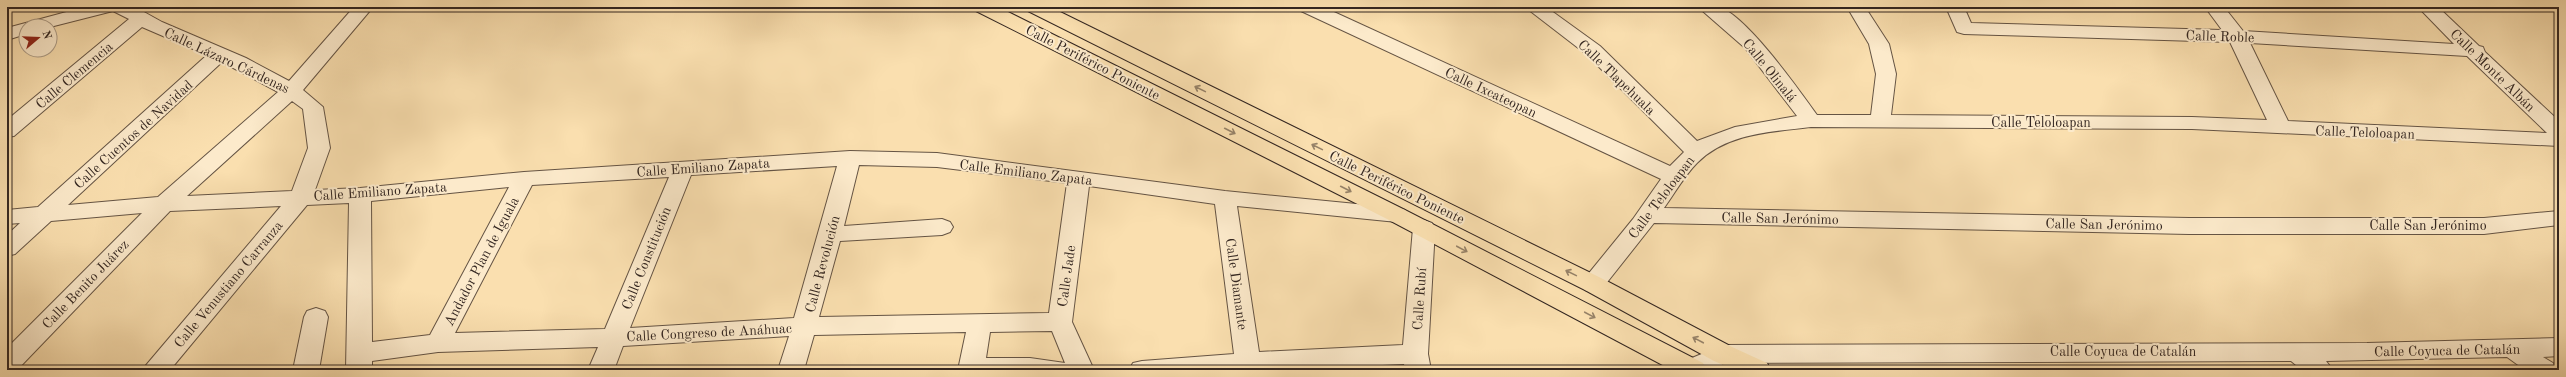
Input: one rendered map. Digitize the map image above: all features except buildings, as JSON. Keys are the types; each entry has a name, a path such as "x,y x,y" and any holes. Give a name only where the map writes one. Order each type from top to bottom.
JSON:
{"main road":[{"name":"Calle Periférico Poniente","path":"983,7 1424,228 1691,369"},
{"name":"Calle Periférico Poniente","path":"1035,7 1593,284 1723,354 1758,370"}],"street":[{"path":"58,20 108,7"},
{"name":"Calle Lázaro Cárdenas","path":"120,7 140,19 220,54 292,90 314,107 319,148 301,197"},
{"name":"Calle Benito Juárez","path":"7,364 164,204 292,90 364,7"},
{"name":"Calle Ixcateopan","path":"1308,7 1673,176"},
{"name":"Calle Tlapehuala","path":"1534,7 1593,50 1696,152"},
{"name":"Calle Olinalá","path":"1707,7 1727,20 1762,55 1811,121"},
{"path":"1856,7 1879,44 1886,74 1880,122"},
{"name":"Calle Roble","path":"1955,7 1964,28 2237,36 2476,52"},
{"path":"2214,7 2237,36 2281,128"},
{"name":"Calle Monte Albán","path":"2427,7 2476,52 2559,133"},
{"name":"Calle Clemencia","path":"7,132 140,19"},
{"name":"Calle Cuentos de Navidad","path":"7,248 220,54"},
{"name":"Calle Teloloapan","path":"1593,284 1648,215 1673,176 1696,152 1725,137 1752,129 1811,121 2192,123 2559,140"},
{"name":"Calle Emiliano Zapata","path":"7,217 164,204 360,195 524,179 850,158 937,160 1226,198 1397,215"},
{"name":"Calle Revolución","path":"791,370 831,234 850,158"},
{"name":"Calle Constitución","path":"601,370 683,168"},
{"name":"Calle Jade","path":"1079,178 1060,322 1081,370"},
{"name":"Andador Plan de Iguala","path":"438,344 524,179"},
{"path":"359,362 360,195"},
{"name":"Calle Venustiano Carranza","path":"155,370 301,197"},
{"name":"Calle Diamante","path":"1226,198 1248,366"},
{"name":"Calle San Jerónimo","path":"1648,215 2189,226 2484,226 2559,218"},
{"path":"831,234 942,227"},
{"name":"Calle Rubí","path":"1417,362 1424,228"},
{"path":"306,370 316,317"},
{"path":"980,322 972,369 1030,368 1057,370"},
{"name":"Calle Congreso de Anáhuac","path":"359,362 438,344 614,338 805,326 980,322 1060,322"},
{"name":"Calle Coyuca de Catalán","path":"1691,369 1723,354 2296,352 2559,347"},
{"path":"2513,349 2544,370"},
{"path":"2296,352 2320,370"},
{"path":"1142,370 1417,362"}]}
